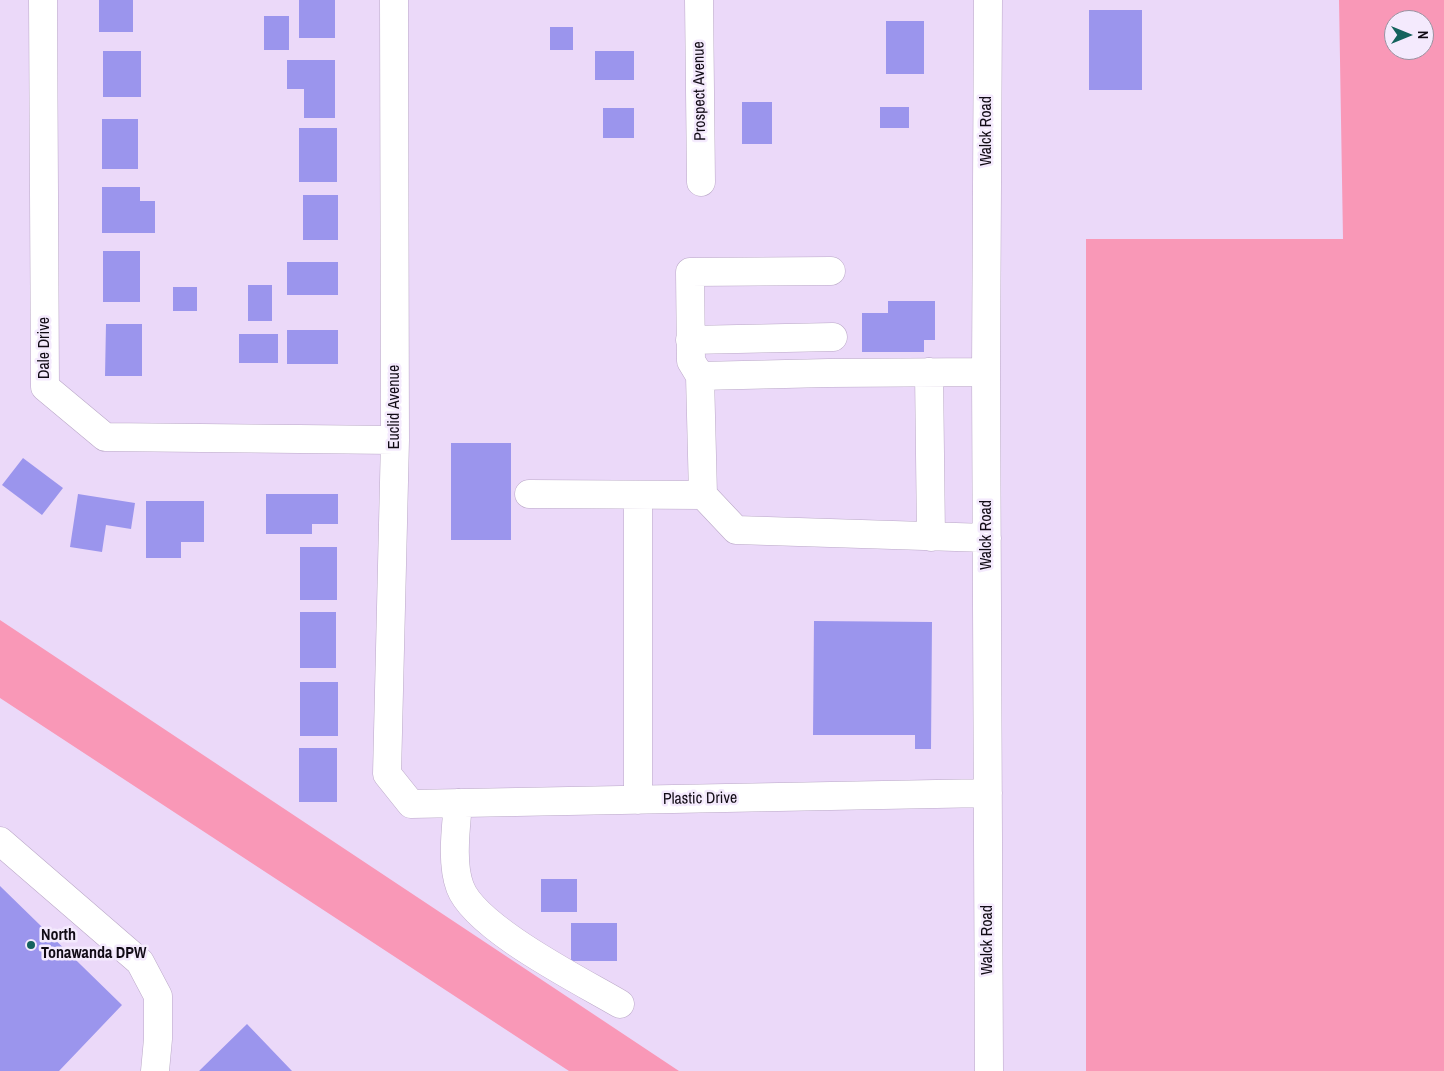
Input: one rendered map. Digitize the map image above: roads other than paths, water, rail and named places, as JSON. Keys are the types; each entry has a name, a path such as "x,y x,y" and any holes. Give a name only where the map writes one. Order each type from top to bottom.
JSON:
{"street":[{"name":"Dale Drive","path":"43,0 45,387 105,437 395,440"},
{"name":"Euclid Avenue","path":"394,0 395,440 387,774 412,804"},
{"name":"Prospect Avenue","path":"699,0 701,182"},
{"name":"Walck Road","path":"988,0 986,372 989,1071"},
{"path":"831,271 690,272 691,361 700,376 703,494 736,530 987,538"},
{"path":"690,340 833,337"},
{"path":"929,372 931,537"},
{"path":"700,376 986,372"},
{"path":"529,494 703,494"},
{"path":"638,495 638,800"},
{"name":"Plastic Drive","path":"412,804 988,793"},
{"path":"458,803 455,855 460,887 477,913 527,950 620,1004"},
{"path":"0,841 140,962 158,996 158,1038 155,1071"}],"place":[{"name":"North Tonawanda DPW","path":"31,945"}]}
